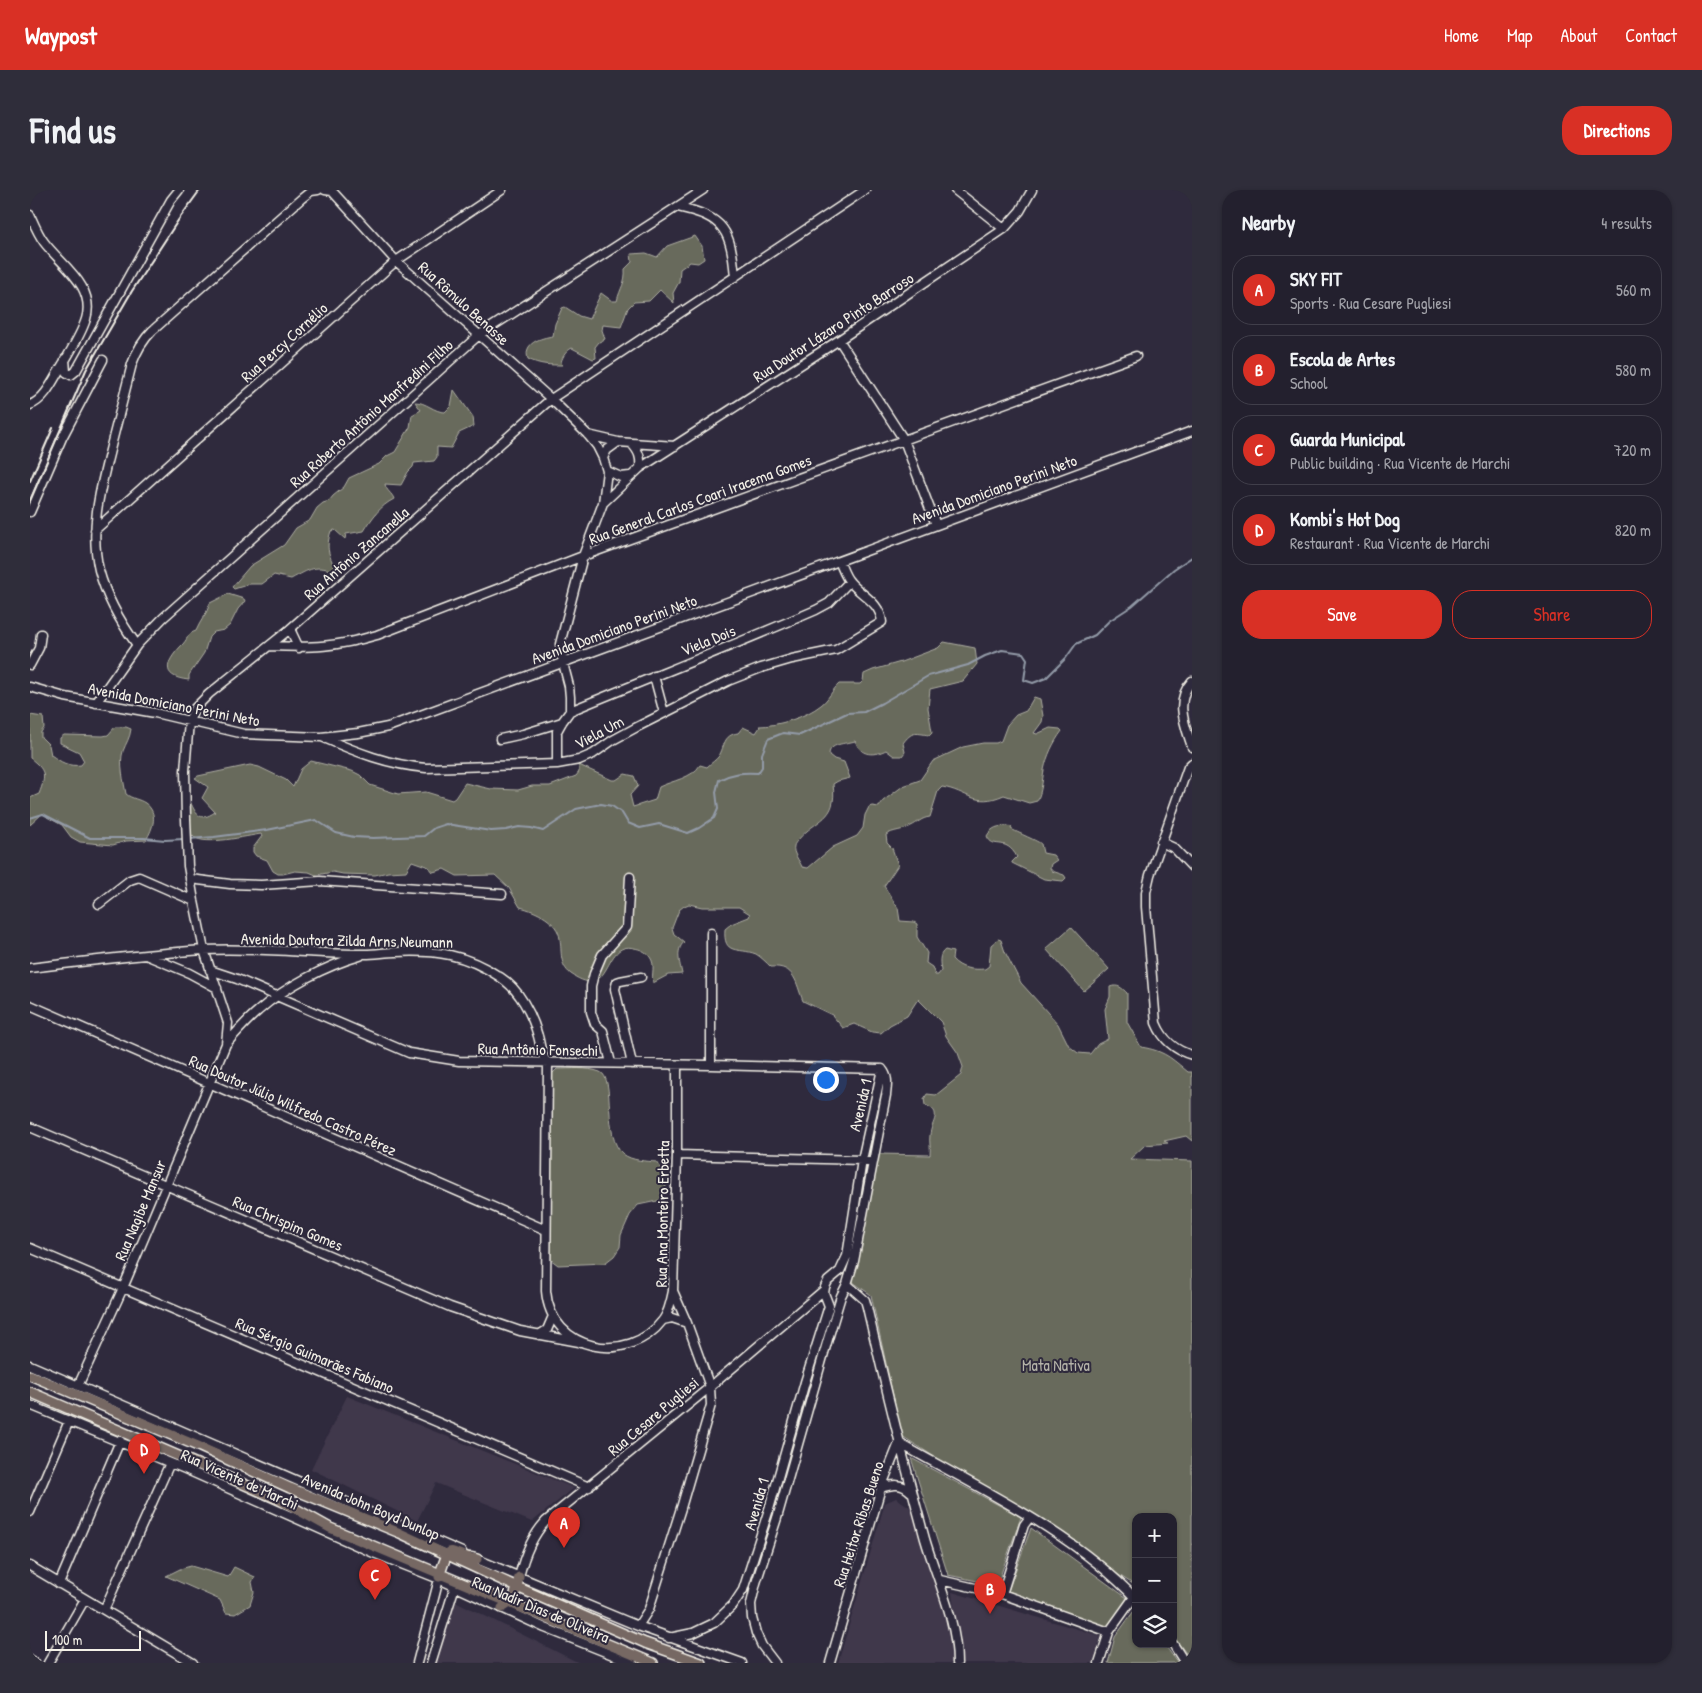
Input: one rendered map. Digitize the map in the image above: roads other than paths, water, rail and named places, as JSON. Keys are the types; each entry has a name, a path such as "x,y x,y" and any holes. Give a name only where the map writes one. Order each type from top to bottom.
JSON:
{"main road":[{"name":"Avenida John Boyd Dunlop","path":"30,1375 200,1447 290,1488 400,1533 517,1587 645,1642 701,1663"},
{"name":"Avenida John Boyd Dunlop","path":"30,1392 278,1499 330,1528 506,1606 653,1663"},
{"path":"440,1576 446,1554 453,1551 477,1559"},
{"path":"506,1606 514,1596 520,1576"}],"street":[{"path":"65,360 66,372 71,375 76,371 171,200 179,190"},
{"name":"Rua Rômulo Benasse","path":"325,190 332,191 396,260 551,399 588,435 597,446 603,458"},
{"name":"Rua Percy Cornélio","path":"95,530 396,260 502,190"},
{"name":"Rua Roberto Antônio Manfredini Filho","path":"96,703 136,645 203,582 479,335 703,190"},
{"name":"Rua Antônio Zancanella","path":"204,950 190,879 186,831 185,771 189,721 195,708 209,694 290,629 551,399 864,190"},
{"path":"955,190 1004,229"},
{"name":"Rua Doutor Lázaro Pinto Barroso","path":"603,503 640,468 839,340 1004,229 1020,211 1032,190"},
{"path":"136,645 120,621 99,571 95,548 95,530 102,482 137,349 152,331 301,199 314,191"},
{"path":"678,207 710,216 721,225 729,241 735,277"},
{"path":"30,215 43,242 81,284 87,298 86,319 65,360 38,402 30,405"},
{"path":"839,340 904,440 936,525"},
{"name":"Rua General Carlos Coari Iracema Gomes","path":"270,646 299,648 330,646 377,636 583,556 1136,356"},
{"path":"30,512 62,438 103,360"},
{"name":"Avenida Domiciano Perini Neto","path":"30,687 244,734 320,737 358,733 388,727 1192,431"},
{"path":"588,435 632,444 676,446"},
{"path":"603,458 607,450 618,442"},
{"path":"632,444 639,452 641,458 640,468"},
{"name":"Rua Doutor Lázaro Pinto Barroso","path":"570,711 569,686 562,663 560,644 583,556 603,503 607,471 603,458"},
{"path":"607,471 621,477 630,476"},
{"path":"839,561 849,582"},
{"name":"Viela Um","path":"320,737 376,759 412,767 556,764 579,760 593,754 613,740 728,681 761,668 792,659 836,650 874,628 882,622 881,614 873,602 849,582"},
{"name":"Viela Dois","path":"570,711 816,610 829,603 849,582"},
{"path":"290,629 299,648"},
{"path":"30,665 39,648 41,634"},
{"path":"654,676 664,713"},
{"path":"1192,681 1185,690 1182,704 1183,722 1192,747"},
{"path":"556,764 557,731 570,711"},
{"path":"500,738 523,734 562,722"},
{"path":"1192,763 1188,767 1161,842 1150,875 1146,900 1156,1023 1159,1031 1172,1047 1192,1055"},
{"path":"1161,842 1174,848 1192,867"},
{"path":"99,904 130,880 139,877 194,901"},
{"path":"611,1064 603,1031 595,1024 591,1012 591,986 602,956 627,927 630,877"},
{"path":"190,879 230,884 261,885 320,881 502,894"},
{"path":"711,933 711,1065"},
{"name":"Avenida Doutora Zilda Arns Neumann","path":"30,968 204,950 366,954 397,952 436,953 458,956 478,964 502,978 512,988 526,1007 538,1036 543,1059 548,1063"},
{"name":"Rua Nagibe Mansur","path":"204,950 228,1023 226,1044"},
{"name":"Rua Nagibe Mansur","path":"78,1386 226,1044 258,1010 277,997 328,967 366,954"},
{"name":"Avenida Doutora Zilda Arns Neumann","path":"146,956 189,973 217,988"},
{"name":"Rua Antônio Fonsechi","path":"210,970 237,979 408,1053 458,1061 882,1070"},
{"path":"632,1064 615,989 616,982 641,977"},
{"name":"Rua Doutor Júlio Wilfredo Castro Pérez","path":"30,1005 546,1230"},
{"path":"539,1335 547,1330 553,1316 547,1297 548,1063"},
{"name":"Rua Ana Monteiro Erbetta","path":"677,1065 677,1155 673,1291 710,1387"},
{"name":"Avenida 1","path":"669,1638 693,1633 714,1623 733,1605 743,1590 829,1306 825,1293 828,1281 840,1271 847,1256 862,1160 882,1070"},
{"name":"Avenida 1","path":"775,1663 762,1646 756,1633 751,1604 841,1296 847,1284 854,1260 888,1082 886,1074 882,1070"},
{"name":"Rua Chrispim Gomes","path":"30,1127 450,1307 520,1331 597,1347 618,1348 635,1344 664,1320 673,1291"},
{"path":"677,1155 862,1160 872,1163"},
{"name":"Rua Sérgio Guimarães Fabiano","path":"30,1248 589,1487"},
{"path":"847,1284 865,1300 899,1443 929,1552 940,1580 957,1645 957,1663"},
{"path":"825,1293 832,1299 841,1296"},
{"name":"Rua Cesare Pugliesi","path":"520,1576 528,1548 538,1529 825,1293"},
{"name":"Rua Chrispim Gomes","path":"553,1316 561,1328 580,1342"},
{"path":"664,1320 672,1318 686,1323"},
{"name":"Avenida John Boyd Dunlop","path":"30,1365 477,1559 638,1626 742,1663"},
{"path":"638,1626 648,1609 681,1508 711,1405 710,1387"},
{"name":"Rua Vicente de Marchi","path":"30,1404 120,1441 376,1554 440,1576"},
{"path":"30,1512 70,1421"},
{"path":"59,1584 120,1441"},
{"path":"899,1443 1030,1517 1086,1555 1132,1595"},
{"name":"Rua Heitor Ribas Bueno","path":"830,1663 881,1488 899,1443"},
{"path":"104,1610 170,1463"},
{"path":"881,1488 897,1484 913,1494"},
{"path":"1002,1594 1024,1525 1030,1517"},
{"path":"30,1566 193,1663"},
{"path":"417,1663 440,1576"},
{"name":"Rua Nadir Dias de Oliveira","path":"440,1576 455,1586 506,1606 545,1628 633,1663"},
{"path":"940,1580 1002,1594 1108,1632"},
{"path":"431,1663 455,1586"},
{"path":"48,1663 85,1599"},
{"path":"1099,1663 1108,1632 1132,1602"},
{"path":"1176,1648 1185,1663"},
{"path":"30,1660 35,1663"}],"waterway":[{"path":"189,839 267,830 316,820 336,833 354,837 373,838 424,836 434,828 446,824 491,831 519,827 543,831 576,809 601,804 612,806 622,813 628,823 640,828 659,824 688,833 714,818 718,809 716,792 719,780 738,774 758,773 762,767 762,754 768,739 783,733 800,735 847,713 864,712 928,676 968,665 1002,650 1023,653 1027,659 1024,680 1033,683 1046,678 1066,658 1076,644 1095,635 1109,621 1132,606 1174,569 1192,557"},
{"path":"30,818 43,814 90,838 184,839"}],"railway":[{"path":"30,501 86,370 132,291 200,190"},
{"path":"30,481 53,428"}],"place":[{"name":"Kombi's Hot Dog","path":"144,1474"},
{"name":"SKY FIT","path":"564,1548"},
{"name":"Guarda Municipal","path":"375,1600"},
{"name":"Escola de Artes","path":"990,1614"}],"park label":[{"name":"Mata Nativa","path":"1056,1365"}]}
